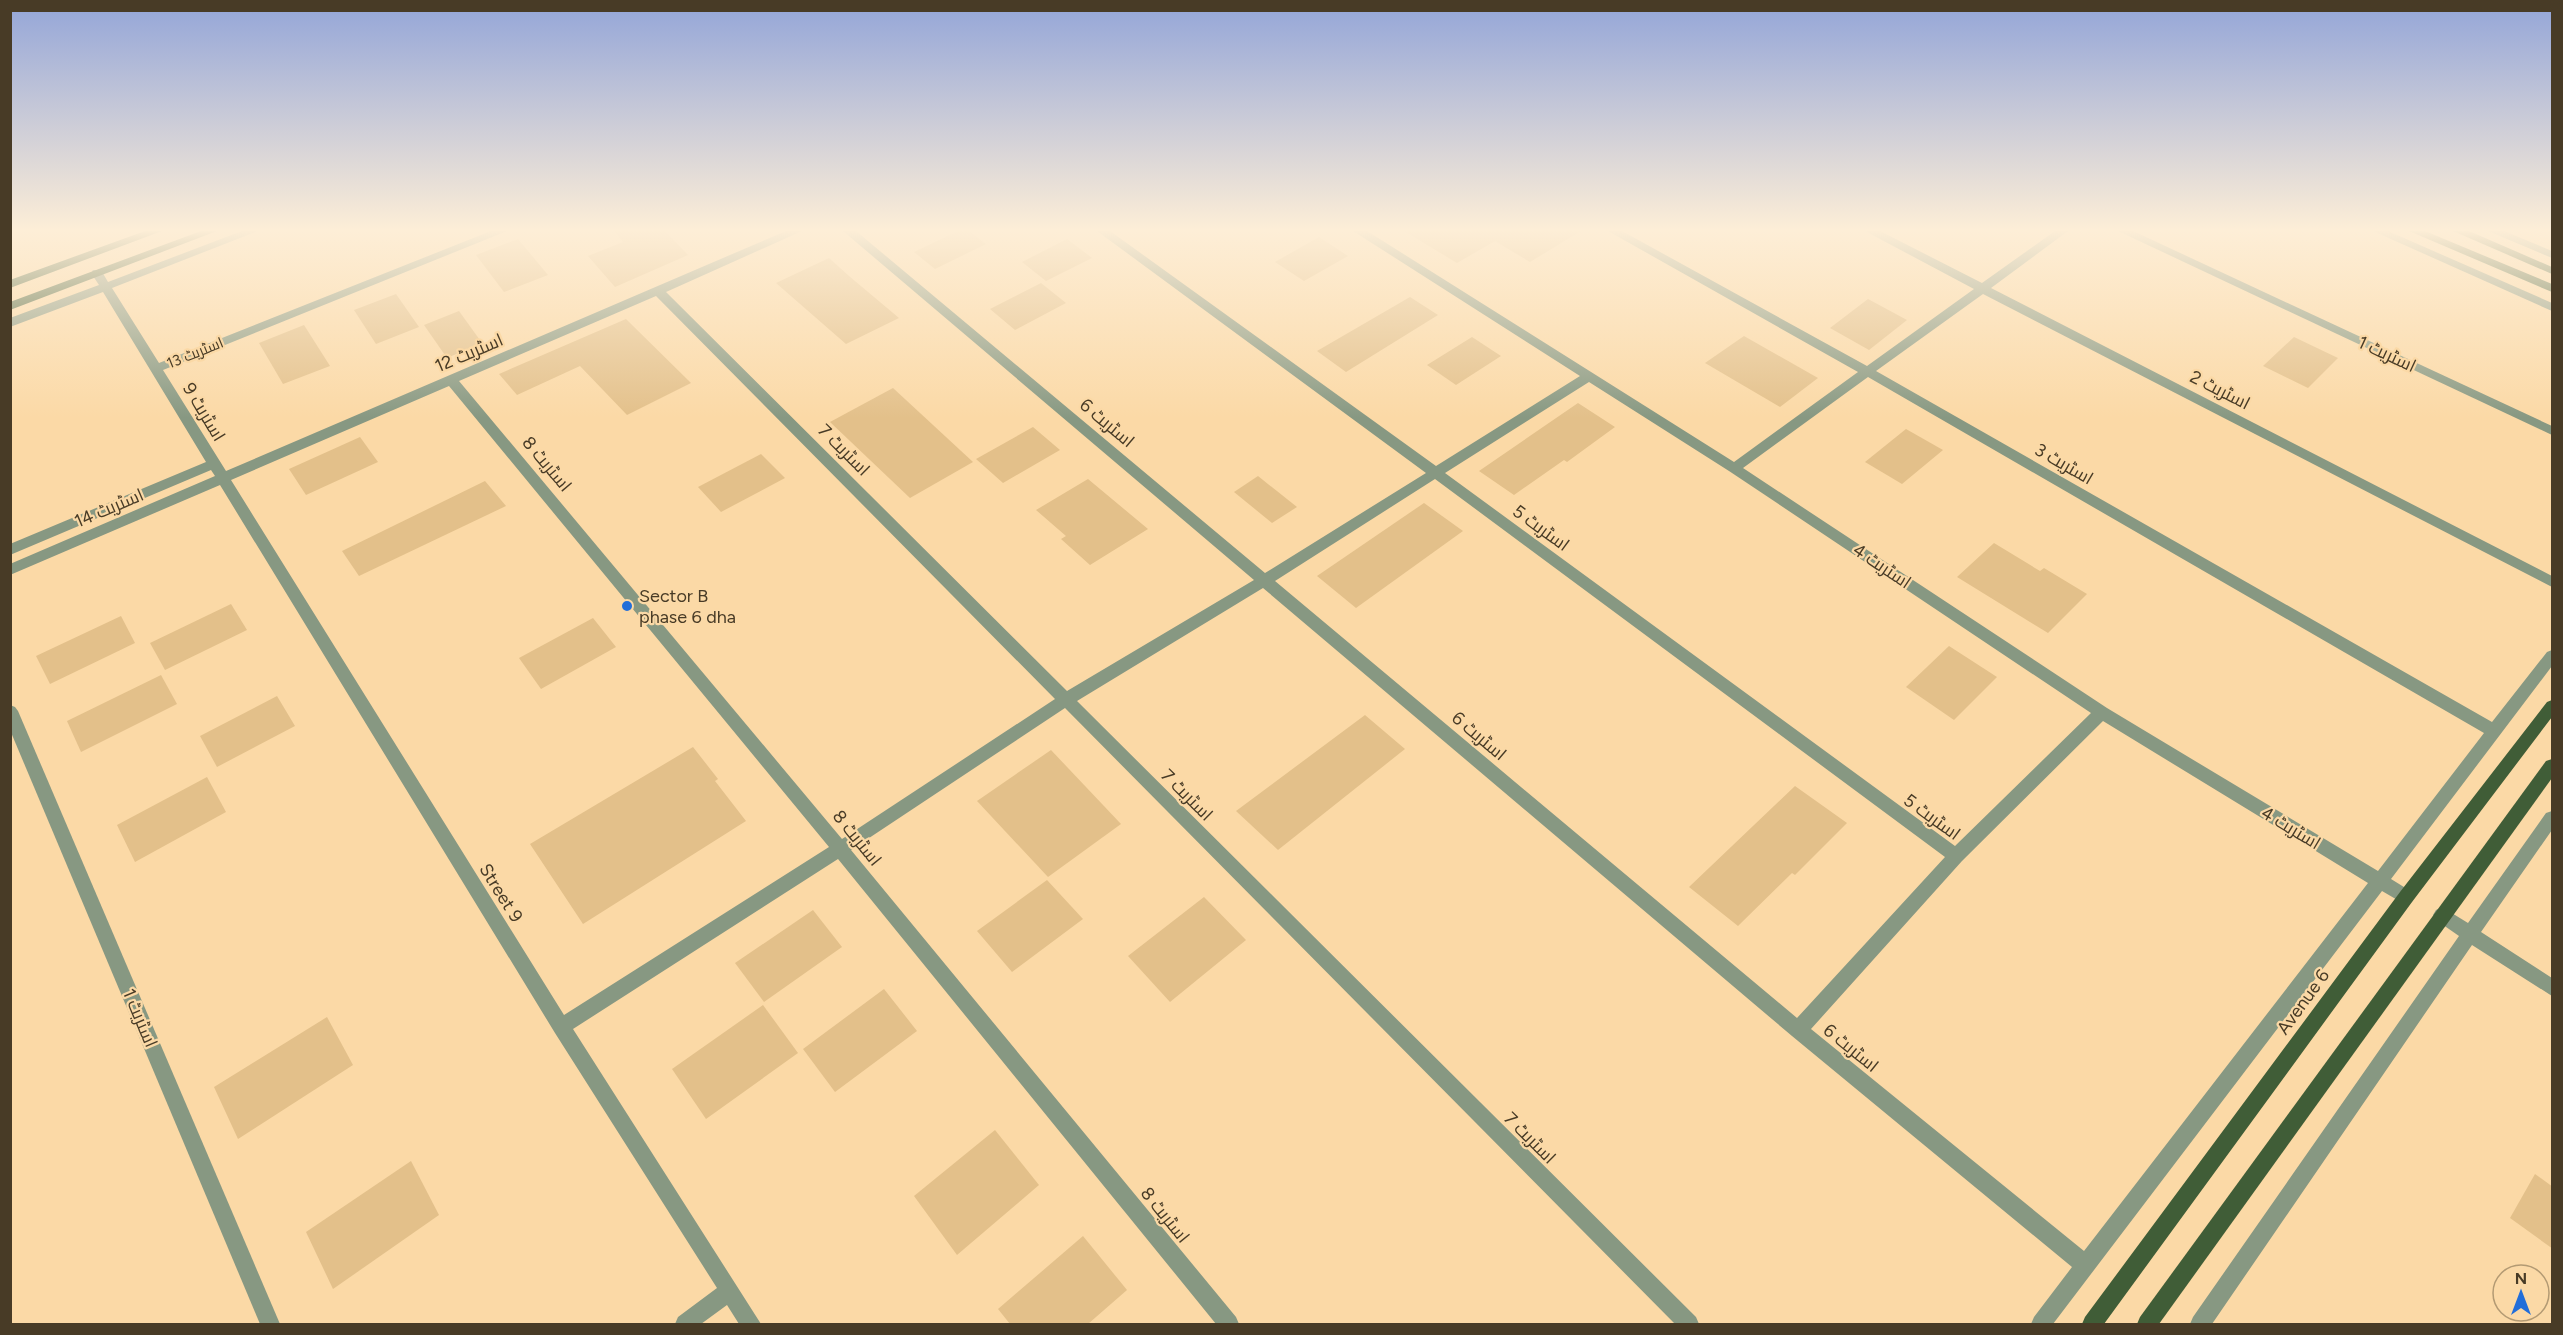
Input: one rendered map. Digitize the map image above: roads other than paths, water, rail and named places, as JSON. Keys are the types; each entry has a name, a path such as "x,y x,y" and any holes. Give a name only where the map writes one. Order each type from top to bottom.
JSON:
{"main road":[{"path":"10,306 43,293"},
{"name":"Avenue 6","path":"2092,1324 2406,897 2553,706"},
{"path":"2147,1324 2442,915 2553,766"}],"street":[{"path":"10,323 88,293"},
{"name":"اسٹریٹ 9","path":"109,293 157,368 218,471"},
{"name":"اسٹریٹ 13","path":"157,368 345,293"},
{"name":"اسٹریٹ 12","path":"218,471 451,380 653,293"},
{"name":"اسٹریٹ 7","path":"660,293 1689,1324"},
{"name":"اسٹریٹ 6","path":"923,293 1798,1030 2087,1266"},
{"name":"اسٹریٹ 5","path":"1189,293 1956,856"},
{"name":"اسٹریٹ 4","path":"1457,293 1734,468 2102,712 2406,897"},
{"name":"اسٹریٹ 3","path":"1726,293 1868,372 2494,731"},
{"path":"1734,468 1977,293"},
{"name":"اسٹریٹ 2","path":"1994,293 2553,582"},
{"name":"اسٹریٹ 1","path":"2258,293 2553,431"},
{"path":"2522,293 2553,307"},
{"path":"561,1027 840,849 1065,700 1264,581 1588,377"},
{"name":"اسٹریٹ 8","path":"451,380 840,849 1229,1324"},
{"path":"10,550 218,471"},
{"name":"اسٹریٹ 14","path":"10,570 218,471"},
{"name":"Street 9","path":"218,471 561,1027 751,1324"},
{"path":"2041,1324 2378,881 2553,656"},
{"name":"اسٹریٹ 1","path":"10,711 270,1324"},
{"path":"1798,1030 1956,856 2102,712"},
{"path":"2200,1324 2469,934 2553,819"},
{"path":"2442,915 2553,988"},
{"path":"686,1324 730,1291"}],"place":[{"name":"Sector B phase 6 dha","path":"627,606"}]}
